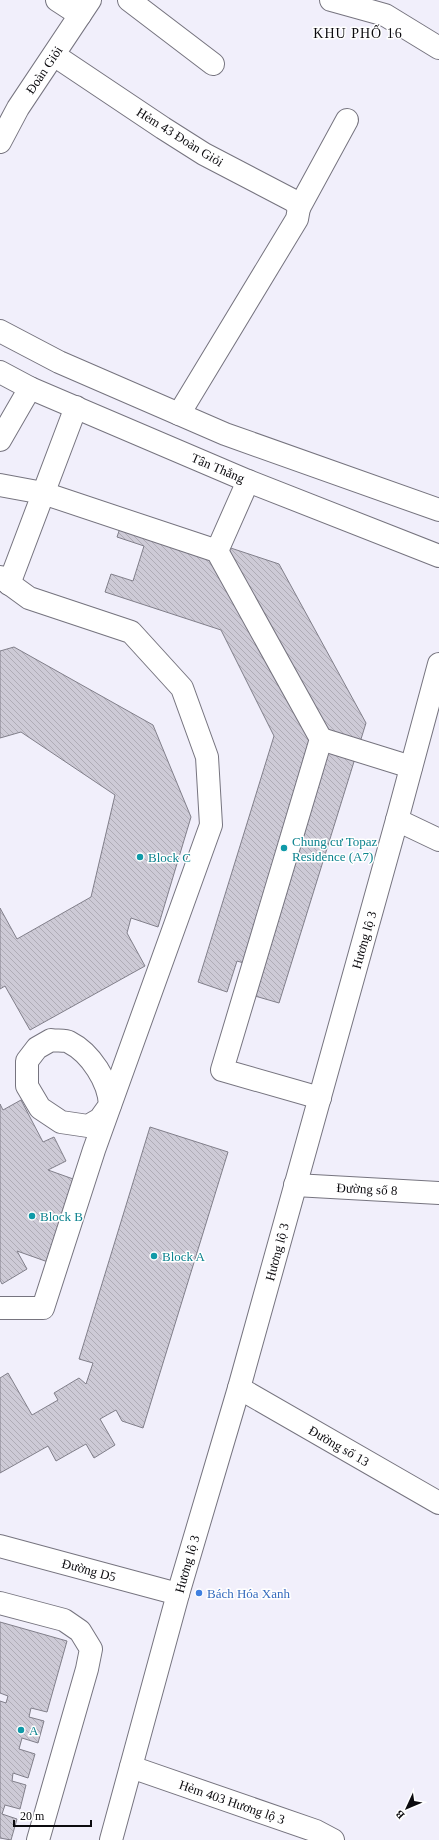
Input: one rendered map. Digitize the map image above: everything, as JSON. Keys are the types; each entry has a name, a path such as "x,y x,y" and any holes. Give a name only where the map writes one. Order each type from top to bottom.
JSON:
{"street":[{"path":"57,0 85,7"},
{"path":"129,0 213,64"},
{"path":"331,0 385,15 439,48"},
{"name":"Đoàn Giỏi","path":"0,142 18,108 85,7"},
{"name":"Hẻm 43 Đoàn Giỏi","path":"54,55 204,154 294,201 298,214"},
{"path":"180,414 298,214 347,120"},
{"path":"0,331 59,362 225,434 439,510"},
{"name":"Tân Thắng","path":"0,372 30,388 248,481 439,556"},
{"path":"0,440 30,388"},
{"path":"0,1308 43,1308 94,1150 211,826 207,757 182,688 131,632 29,598 4,581 43,493 76,407"},
{"path":"217,550 248,481"},
{"path":"0,485 43,493 217,550 321,739 411,768"},
{"name":"Hương lộ 3","path":"111,1840 178,1594 239,1388 320,1098 439,664"},
{"path":"320,1098 222,1070 321,739"},
{"path":"397,820 439,840"},
{"name":"Đường số 8","path":"295,1185 439,1193"},
{"name":"Đường số 13","path":"239,1388 439,1503"},
{"name":"Đường D5","path":"0,1546 178,1594"},
{"path":"0,1604 64,1620 80,1631 91,1649 87,1669 38,1840"},
{"name":"Hẻm 403 Hương lộ 3","path":"131,1767 321,1837"}],"building":[{"name":"Chung cư Topaz Residence (A7)","path":"125,513 279,564 366,723 279,1003 255,996 264,969 237,961 227,992 198,982 274,736 221,630 105,592 111,574 133,581 144,546 117,537"},
{"name":"Block C","path":"14,647 153,725 191,817 158,927 131,918 127,933 145,966 30,1030 5,986 0,989 0,908 17,939 91,897 115,795 21,732 0,738 0,651"},
{"name":"Block B","path":"21,1100 43,1142 54,1137 66,1161 48,1170 76,1180 48,1262 17,1251 27,1269 2,1284 0,1280 0,1104 3,1110"},
{"name":"Block A","path":"150,1127 228,1152 143,1428 122,1421 116,1410 100,1419 115,1445 94,1458 86,1444 56,1461 48,1446 0,1473 0,1378 8,1373 32,1415 58,1400 54,1393 79,1378 86,1384 93,1363 79,1359"},
{"name":"A","path":"0,1622 67,1641 47,1712 31,1708 29,1717 44,1721 38,1743 22,1738 19,1749 35,1754 28,1778 13,1773 12,1781 26,1785 20,1809 5,1805 2,1814 17,1819 11,1840 0,1838 0,1701 6,1703 8,1696 0,1693"}],"place":[{"name":"Chung cư Topaz Residence (A7)","path":"284,848"},
{"name":"Block C","path":"140,857"},
{"name":"Block B","path":"32,1216"},
{"name":"Block A","path":"154,1256"},
{"name":"Bách Hóa Xanh","path":"199,1593"},
{"name":"A","path":"21,1730"}],"district":[{"name":"KHU PHỐ 16","path":"358,33"}]}
